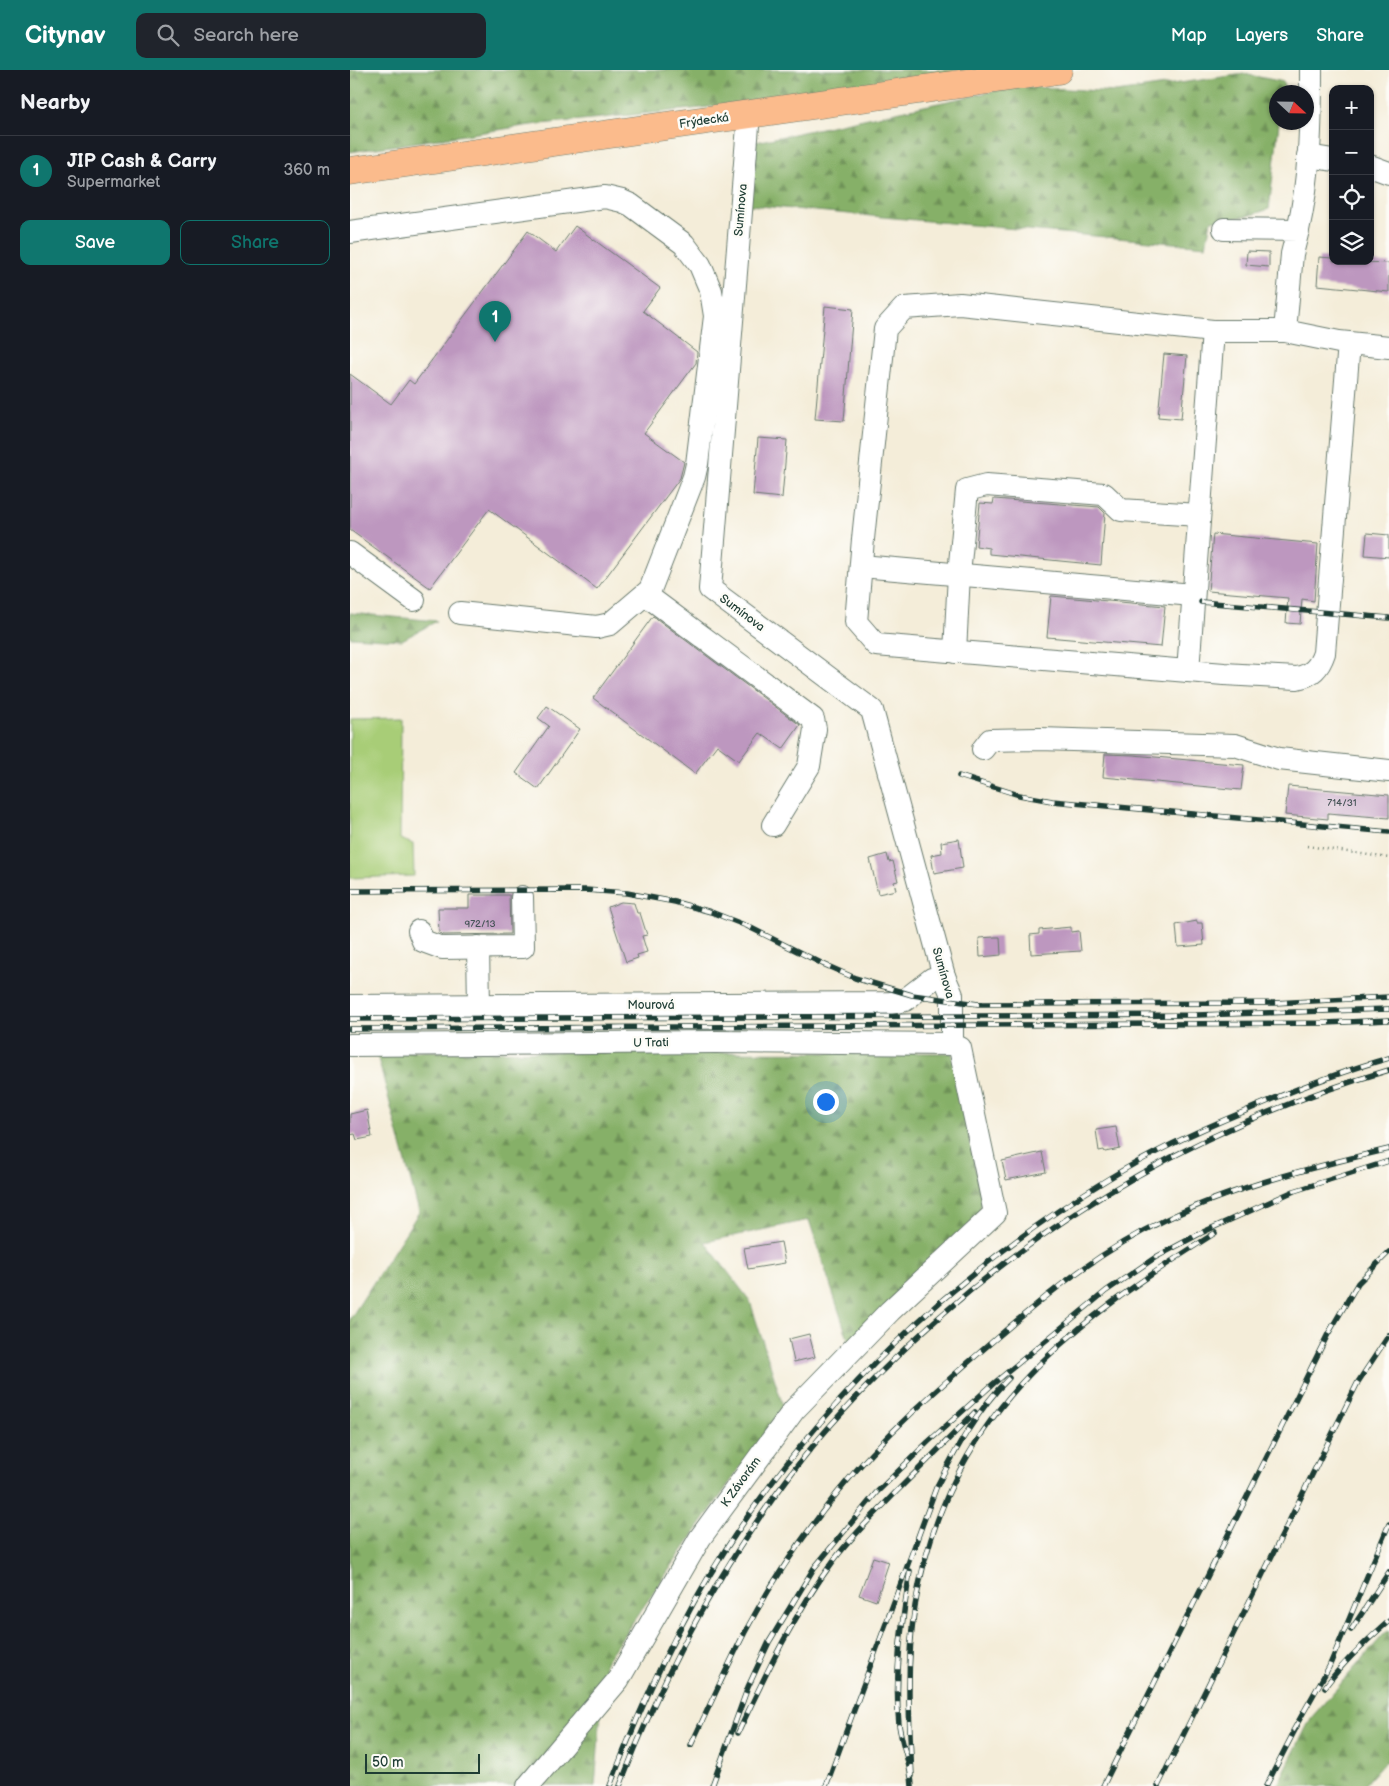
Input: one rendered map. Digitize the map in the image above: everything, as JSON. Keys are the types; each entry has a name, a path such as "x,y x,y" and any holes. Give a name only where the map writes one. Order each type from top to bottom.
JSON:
{"main road":[{"name":"Frýdecká","path":"350,172 1058,70"}],"street":[{"path":"1285,332 1292,254 1302,207 1308,156 1311,70"},
{"name":"Sumínova","path":"749,114 710,589 872,710 944,976 952,995 956,1046"},
{"path":"1308,156 1329,159"},
{"path":"1374,167 1389,173"},
{"path":"350,232 605,197 631,205 679,239 692,252 707,279 711,291 715,316 697,464 694,477 654,584 646,595 610,624 597,627 460,613"},
{"path":"1224,229 1298,230"},
{"path":"1349,344 1324,654 1314,672 1297,678 1188,671 876,645 856,622 885,329 904,308 960,304 1213,331 1285,332 1349,344 1389,347"},
{"path":"1188,671 1213,331"},
{"path":"955,652 959,574 967,490 986,485 1104,494 1121,510 1199,515"},
{"path":"350,553 414,600"},
{"path":"861,566 1193,595"},
{"path":"646,595 814,719 815,729 809,766 773,825"},
{"path":"983,749 990,740 1040,738 1235,745 1279,759 1389,771"},
{"path":"418,931 423,941 442,948 523,947 522,897"},
{"path":"478,947 479,1006"},
{"name":"Mourová","path":"350,1006 891,1003 905,1000 932,979 944,976"},
{"name":"U Trati","path":"350,1045 715,1042 956,1046"},
{"name":"K Závorám","path":"528,1786 618,1680 700,1538 794,1410 890,1311 995,1213 956,1046"}],"path":[{"path":"1307,846 1389,858"}],"green space":[{"path":"350,70 979,70 701,108 531,125 350,152"},
{"path":"1244,74 1284,82 1284,85 1269,85 1269,130 1278,130 1269,209 1248,216 1211,221 1206,246 749,205 756,142 1018,86 1116,92"},
{"path":"350,613 437,621 402,640 350,637"},
{"path":"401,718 400,839 413,844 414,876 350,878 350,719"},
{"path":"376,1051 952,1053 982,1202 978,1216 849,1342 809,1220 705,1242 750,1301 783,1406 605,1662 595,1786 350,1786 350,1319 419,1212"},
{"path":"1389,1631 1389,1760 1383,1764 1364,1786 1277,1786 1311,1718 1385,1633"}],"building":[{"path":"575,226 660,288 643,311 697,352 696,363 644,433 684,462 680,478 597,589 489,509 430,588 350,530 350,374 391,404 409,380 414,384 528,231 556,252"},
{"path":"1247,251 1269,252 1269,267 1246,265"},
{"path":"1319,257 1329,258 1329,265 1389,263 1389,292 1317,285"},
{"path":"825,306 853,309 844,421 815,419"},
{"path":"1164,354 1187,356 1181,419 1158,417"},
{"path":"758,438 787,440 782,498 753,495"},
{"path":"994,499 1099,507 1105,513 1101,565 989,554 989,548 976,546 980,503 993,504"},
{"path":"1367,533 1389,535 1389,557 1365,555"},
{"path":"1213,534 1318,544 1314,601 1302,599 1300,624 1286,623 1288,598 1208,591"},
{"path":"1051,596 1165,606 1161,647 1047,637"},
{"path":"653,616 800,725 783,749 760,733 739,761 717,745 695,774 593,698"},
{"path":"547,706 580,729 538,789 516,773 549,726 538,718"},
{"path":"1105,754 1244,765 1241,790 1103,777"},
{"path":"1288,786 1389,795 1389,818 1328,813 1328,819 1285,815"},
{"path":"959,839 963,868 934,873 931,855 942,853 941,842"},
{"path":"887,854 889,862 893,861 898,881 894,882 896,890 878,894 870,859"},
{"path":"469,895 509,895 510,934 444,935 439,933 438,908 469,908"},
{"path":"621,902 634,903 637,913 640,913 647,935 642,936 647,952 637,955 638,958 626,962 608,907"},
{"path":"1197,921 1197,923 1202,923 1204,945 1178,947 1176,925"},
{"path":"1071,927 1071,932 1079,931 1081,951 1031,954 1030,935 1039,934 1039,930"},
{"path":"1000,937 1001,955 980,957 979,938"},
{"path":"367,1110 372,1137 357,1140 355,1134 350,1135 350,1114"},
{"path":"1116,1127 1120,1149 1105,1152 1104,1150 1099,1151 1096,1130"},
{"path":"1042,1152 1046,1172 1006,1180 1002,1161"},
{"path":"781,1242 785,1263 748,1269 744,1248"},
{"path":"809,1334 815,1357 794,1362 789,1339"},
{"path":"873,1557 889,1562 876,1601 859,1595"}],"railway":[{"path":"1201,602 1389,618"},
{"path":"959,776 1019,795 1052,801 1389,832"},
{"path":"350,891 585,890 627,893 675,902 711,912 747,926 855,978 912,995 978,1004 1274,1003 1389,997"},
{"path":"350,1019 1196,1015 1389,1009"},
{"path":"350,1029 1326,1023 1389,1020"},
{"path":"610,1786 634,1726 675,1637 724,1552 762,1496 803,1443 895,1343 997,1255 1052,1215 1124,1169 1157,1151 1226,1119 1333,1076 1389,1058"},
{"path":"620,1786 655,1703 695,1622 742,1544 767,1507 804,1457 858,1395 936,1320 993,1272 1053,1228 1116,1188 1180,1153 1247,1121 1317,1093 1389,1070"},
{"path":"691,1745 731,1660 765,1596 825,1508 856,1470 895,1429 1000,1335 1078,1272 1120,1244 1165,1220 1219,1197 1275,1178 1389,1149"},
{"path":"712,1786 748,1687 769,1642 814,1568 876,1493 928,1442 993,1384 1106,1291 1156,1257 1201,1233 1294,1191 1389,1161"},
{"path":"912,1776 909,1712 909,1669 912,1627 915,1606 931,1540 954,1481 984,1430 1020,1385 1062,1343 1108,1305 1215,1233"},
{"path":"1103,1786 1328,1334 1358,1283 1389,1252"},
{"path":"1158,1786 1358,1382 1389,1335"},
{"path":"826,1786 936,1488 977,1416 1009,1378"},
{"path":"738,1733 793,1623 834,1560 863,1526 975,1412"},
{"path":"1293,1731 1329,1667 1389,1524"},
{"path":"910,1571 897,1687 899,1725 912,1786"},
{"path":"1351,1630 1389,1572"},
{"path":"1325,1687 1347,1660 1389,1621"},
{"path":"1266,1786 1297,1726"}],"place":[{"name":"JIP Cash & Carry","path":"495,342"}]}
